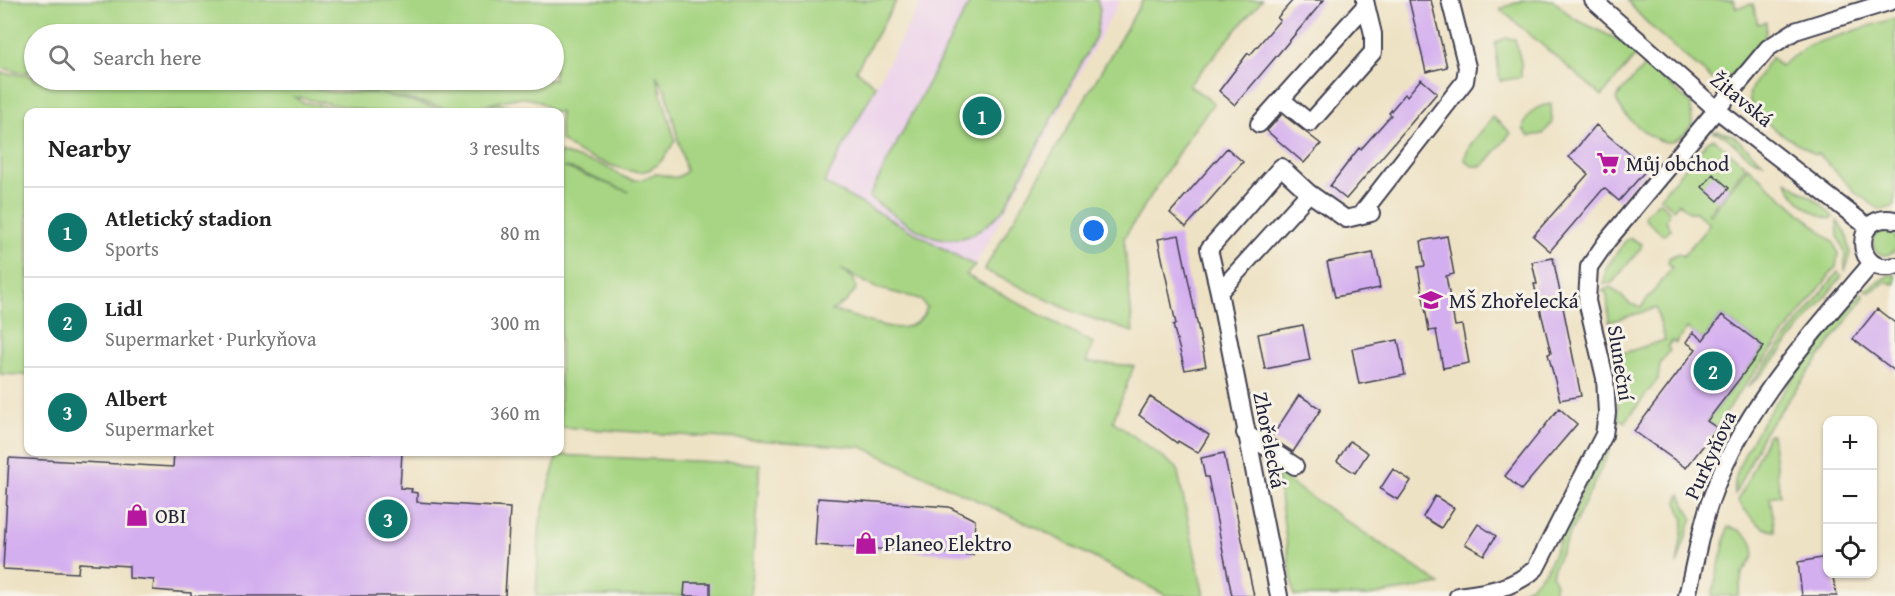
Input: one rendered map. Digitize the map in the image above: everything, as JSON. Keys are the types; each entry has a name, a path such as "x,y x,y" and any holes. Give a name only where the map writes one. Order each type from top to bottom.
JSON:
{"street":[{"name":"Zhořelecká","path":"1279,596 1209,249 1281,167 1309,193 1346,219 1368,213 1465,81 1467,67 1450,0"},
{"name":"Žitavská","path":"1593,0 1716,108 1868,227"},
{"name":"Sluneční","path":"1458,596 1508,588 1523,580 1536,568 1604,435 1607,413 1605,378 1587,301 1589,267 1607,241 1768,48 1795,31 1895,0"},
{"path":"1259,124 1366,3"},
{"path":"1282,100 1310,123 1373,52 1373,34 1366,3"},
{"path":"1219,292 1309,193"},
{"path":"1895,220 1879,220 1868,227 1863,235 1863,248 1872,263 1882,267 1895,266"},
{"name":"Purkyňova","path":"1687,596 1711,500 1731,452 1763,397 1872,263"},
{"path":"1245,433 1295,466"}],"shaded area":[{"path":"922,0 1120,0 975,266 824,183"}],"green space":[{"path":"0,0 897,0 856,70 876,86 824,183 975,266 966,275 1093,343 1086,362 1134,366 1113,421 1177,468 1204,596 1167,596 1039,529 862,447 564,427 564,167 564,153 608,167 633,180 656,174 675,177 682,175 686,171 666,91 656,75 675,140 660,162 644,171 625,170 574,150 564,142 564,108 548,108 531,99 508,99 474,108 449,108 379,93 437,108 353,108 295,97 301,102 336,108 24,108 24,375 0,374 0,73 24,75 24,90 323,90 378,93 359,90 564,90 564,24 24,24 24,72 0,67","holes":["564,167 570,168 629,192","841,269 876,288 920,299 927,308 919,320 909,326 897,328 831,311 847,301 856,289 854,279"]},
{"path":"971,0 1097,0 1100,9 1096,36 1005,207 987,225 970,235 953,239 937,238 904,222 869,197"},
{"path":"1143,0 1262,0 1189,85 1214,103 1189,136 1124,238 1133,332 1076,313 984,270"},
{"path":"1523,0 1553,0 1573,18 1625,43 1636,55 1602,96 1500,9"},
{"path":"1627,0 1734,0 1736,8 1753,4 1758,24 1766,22 1766,30 1759,47 1739,68 1726,79 1712,79 1656,31"},
{"path":"1895,18 1895,206 1881,210 1857,194 1818,153 1816,155 1762,119 1750,99 1753,85 1772,57 1780,66 1809,45"},
{"path":"1506,38 1515,39 1521,62 1521,77 1500,81 1495,43"},
{"path":"1646,64 1691,104 1692,125 1676,140 1669,142 1654,138 1637,126 1618,104 1616,98"},
{"path":"495,103 521,108 488,108"},
{"path":"1551,104 1552,123 1543,134 1529,136 1523,129 1529,115 1540,106"},
{"path":"1493,117 1511,133 1483,166 1472,166 1464,159 1470,145"},
{"path":"1718,131 1732,135 1764,163 1749,157 1725,136 1712,132"},
{"path":"1714,139 1746,166 1708,214 1710,215 1748,167 1834,243 1838,254 1836,267 1737,395 1717,428 1707,421 1764,347 1722,315 1703,340 1687,328 1676,343 1672,341 1667,347 1670,350 1660,364 1658,379 1625,422 1618,418 1618,390 1614,356 1665,340 1656,308 1609,322 1607,293 1602,291 1611,287 1630,304 1641,307 1672,268 1668,263 1669,258 1678,253 1683,256 1707,228 1709,224 1696,212 1689,212 1679,203 1673,209 1660,197 1708,141"},
{"path":"1786,181 1820,203 1833,217 1831,219 1809,210 1794,195"},
{"path":"1659,201 1670,212 1666,221 1671,229 1663,235 1645,219 1646,214"},
{"path":"1837,221 1845,232 1849,244 1848,264 1845,270 1845,252 1838,236"},
{"path":"1885,231 1896,239 1896,247 1893,251 1885,255 1877,251 1873,243 1877,235"},
{"path":"1631,238 1641,244 1641,248 1612,283 1604,284 1606,268 1626,240"},
{"path":"1838,272 1842,276 1768,368 1747,388"},
{"path":"1889,275 1895,275 1895,284 1886,282 1871,291 1865,290"},
{"path":"1862,293 1864,297 1764,433 1735,494 1737,475 1747,450 1764,421 1784,390"},
{"path":"1768,435 1772,435 1780,495 1770,497 1775,531 1764,528 1749,516 1738,501"},
{"path":"1606,449 1609,452 1554,567 1552,575 1556,584 1553,594 1556,596 1511,596 1531,586 1546,570 1602,452"},
{"path":"557,456 760,464 750,596 536,596 540,522"},
{"path":"1277,474 1440,584 1368,596 1294,596"},
{"path":"1680,494 1692,518 1677,565 1684,520 1677,502"},
{"path":"1728,527 1739,530 1752,541 1754,556 1742,574 1738,596 1712,596"}],"building":[{"path":"1293,0 1324,0 1235,105 1219,91 1248,53 1250,55 1280,20 1277,18"},
{"path":"1409,0 1431,0 1447,67 1426,72"},
{"path":"1421,79 1437,93 1346,199 1330,186 1359,148 1361,149 1391,115 1389,113 1405,94 1407,96"},
{"path":"1282,114 1321,144 1304,163 1267,131"},
{"name":"Můj obchod","path":"1596,125 1647,169 1619,201 1604,188 1550,251 1533,236 1588,174 1569,157"},
{"path":"1227,148 1243,162 1186,227 1170,213"},
{"path":"1713,174 1729,188 1718,201 1702,187"},
{"path":"1179,235 1206,366 1185,370 1173,325 1176,324 1158,239"},
{"path":"1447,236 1454,274 1446,276 1455,326 1462,325 1469,363 1443,368 1436,330 1429,331 1418,267 1425,266 1421,241"},
{"path":"1373,253 1380,288 1335,297 1327,262"},
{"path":"1553,258 1581,396 1560,400 1548,354 1551,353 1534,284 1537,284 1532,262"},
{"path":"1877,309 1895,323 1895,371 1853,339"},
{"path":"1722,315 1764,347 1707,421 1717,428 1686,468 1634,431 1696,349 1686,342 1693,332 1703,340"},
{"path":"1303,325 1310,360 1265,369 1258,334"},
{"path":"1398,340 1405,375 1359,384 1352,349"},
{"path":"1299,395 1321,409 1293,452 1271,438"},
{"path":"1150,397 1209,435 1198,453 1178,441 1177,443 1139,415"},
{"path":"1559,408 1577,424 1521,490 1505,476"},
{"path":"1350,441 1368,453 1355,473 1337,461"},
{"path":"1224,453 1254,596 1232,596 1208,477 1205,477 1201,458"},
{"path":"174,456 402,456 400,488 412,489 411,492 417,493 417,502 510,508 505,596 191,596 191,593 153,590 154,580 129,578 129,566 79,563 78,573 3,569 9,458 173,467"},
{"path":"1393,469 1411,481 1398,500 1380,489"},
{"path":"1435,496 1454,508 1441,528 1423,517"},
{"path":"818,498 949,507 975,520 973,555 815,545"},
{"path":"1478,524 1496,536 1484,555 1465,544"},
{"path":"1823,558 1823,578 1833,578 1837,596 1802,596 1798,562"},
{"path":"685,583 710,583 710,596 684,596"}],"place":[{"name":"Atletický stadion","path":"982,116"},
{"name":"Můj obchod","path":"1608,163"},
{"name":"MŠ Zhořelecká","path":"1431,300"},
{"name":"Lidl","path":"1713,371"},
{"name":"OBI","path":"137,515"},
{"name":"Albert","path":"388,519"},
{"name":"Planeo Elektro","path":"866,543"}]}
